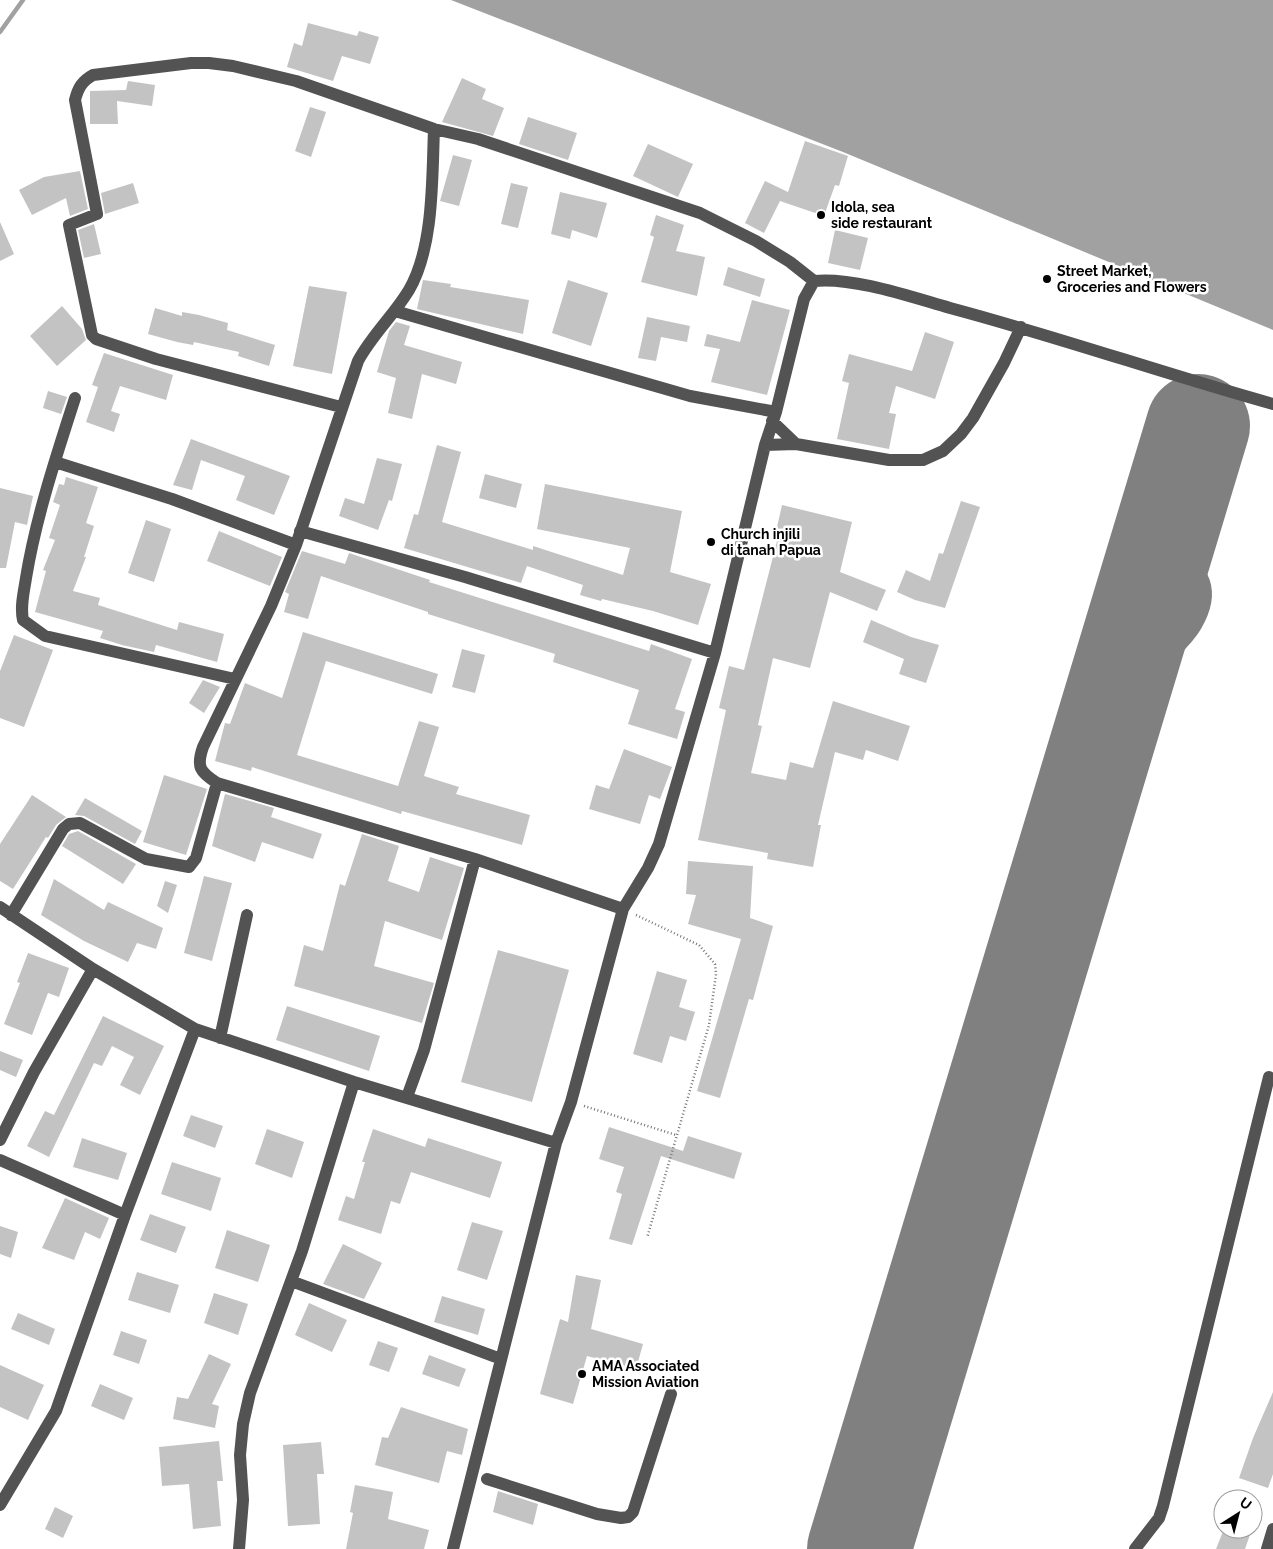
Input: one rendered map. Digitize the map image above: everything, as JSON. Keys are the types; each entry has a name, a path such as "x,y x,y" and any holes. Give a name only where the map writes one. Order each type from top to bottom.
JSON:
{"street":[{"path":"341,408 156,359 96,340 92,334 69,225 97,214 75,100 77,90 85,79 93,74 191,62 233,66 296,81 434,129 478,139 700,213 756,241 790,262 814,281 831,279 900,294 1021,327 1273,404"},
{"path":"434,129 428,217 420,265 409,290 395,311 367,344 358,361 296,545 271,606 199,758 202,772 217,783 476,859 623,909"},
{"path":"454,1549 556,1143 571,1102 623,909 648,868 659,844 715,653 765,445 804,299 814,281"},
{"path":"395,311 690,396 774,417 796,444"},
{"path":"765,445 796,444 889,460 923,460 943,451 961,434 973,418 1004,363 1021,327"},
{"path":"75,398 55,462 29,559 22,611 23,620 45,636 235,679"},
{"path":"55,462 172,499 296,545"},
{"path":"300,530 465,577 715,653"},
{"path":"11,914 63,829 73,822 80,823 146,859 189,867 196,858 217,783"},
{"path":"407,1097 426,1041 476,859"},
{"path":"0,907 93,970 195,1029 354,1082 556,1143"},
{"path":"220,1038 247,915"},
{"path":"0,1140 34,1072 93,970"},
{"path":"0,1505 56,1411 125,1215 195,1029"},
{"path":"1135,1549 1159,1518 1163,1506 1269,1077"},
{"path":"239,1549 243,1500 240,1454 243,1424 250,1393 291,1281 354,1082"},
{"path":"0,1160 125,1215"},
{"path":"291,1281 501,1358"},
{"path":"487,1479 597,1514 621,1518 628,1517 633,1512 672,1394"},
{"path":"1267,1549 1273,1529"}],"path":[{"path":"623,909 699,946 715,964 716,974 709,1025 647,1238"},
{"path":"571,1102 676,1135"}],"shaded area":[{"path":"451,0 1273,0 1273,330 843,152"}],"building":[{"path":"308,23 357,36 359,31 379,37 370,64 342,56 333,81 287,67 294,43 302,46"},
{"path":"462,78 486,89 482,99 504,108 493,136 442,122"},
{"path":"128,81 155,85 152,106 117,101 118,124 90,124 90,91 126,90"},
{"path":"310,107 326,112 311,157 295,151"},
{"path":"528,117 577,133 568,160 519,144"},
{"path":"805,141 848,156 839,186 835,185 824,216 780,201 764,233 745,223 765,181 788,192"},
{"path":"648,144 693,164 678,197 633,176"},
{"path":"453,155 472,160 459,206 440,201"},
{"path":"80,171 88,209 70,216 66,198 32,215 19,190 44,177"},
{"path":"133,183 139,203 105,214 101,193"},
{"path":"511,183 528,187 518,228 501,224"},
{"path":"560,192 607,203 597,238 572,230 570,239 551,234"},
{"path":"656,215 684,225 676,251 705,257 697,296 641,282 654,237 650,235"},
{"path":"0,222 14,254 0,261"},
{"path":"94,224 101,254 84,258 78,230"},
{"path":"835,230 868,238 860,270 828,263"},
{"path":"728,267 765,279 760,297 723,285"},
{"path":"423,280 451,284 450,287 529,300 523,334 417,309"},
{"path":"568,280 608,293 591,346 552,333"},
{"path":"309,286 347,292 332,374 293,366"},
{"path":"752,300 790,310 767,395 711,382 720,349 704,346 707,334 740,342"},
{"path":"62,306 82,329 86,340 57,366 30,336"},
{"path":"155,308 182,316 182,312 228,323 227,330 275,345 269,366 238,356 239,352 194,342 193,345 177,342 148,334"},
{"path":"647,317 690,326 687,342 661,337 656,361 638,358"},
{"path":"396,322 410,326 404,345 462,362 456,384 422,374 412,419 388,413 396,378 377,372 389,331"},
{"path":"925,332 954,342 935,399 896,386 889,413 896,414 889,449 837,439 849,383 842,381 849,354 912,371"},
{"path":"104,353 173,375 166,400 120,386 111,411 120,414 114,432 86,422 98,387 92,385"},
{"path":"48,391 67,397 61,414 43,408"},
{"path":"191,439 290,476 274,515 236,500 245,476 201,460 192,490 173,485"},
{"path":"437,445 461,452 442,522 533,550 533,546 623,575 630,548 537,529 545,484 682,511 670,572 711,584 698,625 653,611 580,595 583,585 527,566 521,583 404,548 414,514 418,515"},
{"path":"377,458 402,464 392,501 389,500 378,530 339,516 345,498 364,504"},
{"path":"485,474 522,484 516,508 479,498"},
{"path":"66,477 98,487 86,523 94,526 84,557 86,557 73,591 100,598 98,605 177,630 179,622 224,634 217,662 156,645 154,652 122,645 100,638 103,631 35,612 46,571 43,570 55,540 49,538 60,505 53,502 59,484 64,485"},
{"path":"0,488 33,496 27,525 15,522 6,568 0,568"},
{"path":"961,501 980,507 945,608 915,600 897,592 906,570 930,581 939,553 943,554"},
{"path":"782,505 852,522 840,572 886,590 877,611 830,592 810,668 773,658 758,725 762,726 751,773 786,780 790,762 813,768 833,701 910,726 898,761 866,750 863,760 835,752 818,825 821,825 813,867 767,859 768,853 698,840 726,710 719,708 729,666 744,670 778,537 775,536"},
{"path":"146,520 171,529 154,582 128,573"},
{"path":"219,531 282,557 270,586 207,561"},
{"path":"302,551 345,564 349,553 430,580 429,582 649,651 651,644 692,659 675,709 685,712 677,739 628,724 639,690 553,662 555,654 428,614 428,612 321,576 308,619 284,612 289,594 285,592"},
{"path":"871,620 911,637 939,645 926,683 899,674 904,659 863,642"},
{"path":"303,632 438,674 432,694 326,661 297,755 398,786 419,721 439,727 424,776 459,787 456,794 530,815 522,845 402,811 401,814 252,767 251,771 215,761 225,723 230,724 245,683 282,698"},
{"path":"14,635 53,650 24,727 0,718 0,671"},
{"path":"462,649 485,655 475,693 452,687"},
{"path":"203,680 220,687 204,713 189,703"},
{"path":"624,749 672,767 660,799 649,795 640,824 589,809 596,785 609,789"},
{"path":"164,775 207,789 186,855 143,842"},
{"path":"225,794 274,808 271,817 322,834 313,859 262,842 255,862 212,846"},
{"path":"32,795 66,817 56,825 48,838 46,837 13,889 0,881 0,844"},
{"path":"85,798 142,831 135,844 84,816 75,815"},
{"path":"78,831 136,864 123,884 62,846 69,834"},
{"path":"362,834 399,846 388,881 419,892 430,857 464,868 442,940 385,921 374,966 434,983 422,1023 294,986 304,945 323,951 340,884 345,886"},
{"path":"688,861 753,866 750,918 773,926 753,1000 749,999 720,1098 697,1091 741,939 688,924 696,895 686,894"},
{"path":"204,876 232,883 212,961 184,953"},
{"path":"54,879 104,910 108,902 163,928 156,949 137,943 128,962 84,941 41,915"},
{"path":"165,881 177,885 168,913 157,906"},
{"path":"498,950 569,970 532,1102 461,1082"},
{"path":"28,953 69,968 59,997 48,993 32,1035 4,1024 20,983 17,982"},
{"path":"657,971 687,980 679,1007 695,1012 686,1041 670,1036 662,1063 633,1054"},
{"path":"287,1006 380,1036 369,1071 276,1040"},
{"path":"103,1016 164,1046 140,1095 120,1085 134,1057 112,1046 102,1066 94,1063 49,1157 27,1146 45,1111 54,1115"},
{"path":"0,1051 23,1060 16,1077 0,1070"},
{"path":"191,1115 223,1126 215,1148 183,1136"},
{"path":"609,1127 683,1151 688,1136 742,1153 734,1179 661,1156 632,1245 609,1239 622,1194 616,1192 624,1167 599,1159"},
{"path":"267,1129 304,1142 292,1178 255,1164"},
{"path":"373,1129 425,1147 428,1138 502,1162 490,1198 411,1172 400,1204 391,1201 381,1234 338,1220 346,1196 354,1199 365,1162 362,1162"},
{"path":"82,1138 127,1153 118,1180 73,1167"},
{"path":"172,1162 221,1178 211,1211 161,1194"},
{"path":"65,1198 109,1218 100,1239 85,1232 74,1260 42,1248"},
{"path":"150,1214 186,1227 176,1253 140,1240"},
{"path":"472,1222 503,1231 487,1280 457,1270"},
{"path":"0,1226 18,1232 11,1258 0,1254"},
{"path":"227,1230 270,1245 258,1282 215,1268"},
{"path":"343,1244 382,1263 364,1299 323,1284"},
{"path":"137,1272 179,1285 170,1313 128,1300"},
{"path":"576,1275 601,1280 591,1329 643,1344 636,1369 587,1356 573,1404 540,1394 560,1319 568,1322"},
{"path":"214,1293 248,1304 238,1335 204,1323"},
{"path":"442,1296 485,1309 478,1335 434,1322"},
{"path":"309,1303 347,1320 332,1352 295,1335"},
{"path":"18,1313 55,1329 49,1345 11,1329"},
{"path":"121,1331 147,1340 139,1364 113,1355"},
{"path":"378,1341 398,1348 389,1372 369,1365"},
{"path":"209,1354 231,1364 212,1404 219,1406 215,1428 173,1419 177,1397 188,1399"},
{"path":"429,1355 466,1369 459,1387 422,1374"},
{"path":"0,1365 44,1385 28,1420 0,1407"},
{"path":"100,1384 133,1398 124,1420 91,1406"},
{"path":"1273,1392 1273,1474 1268,1488 1239,1478 1253,1438"},
{"path":"401,1407 468,1429 462,1455 447,1451 439,1483 375,1465 382,1437 388,1438"},
{"path":"219,1441 223,1481 217,1481 221,1526 193,1529 189,1484 162,1486 159,1447"},
{"path":"321,1442 324,1474 317,1474 320,1524 288,1526 283,1445"},
{"path":"355,1485 393,1492 388,1519 429,1530 424,1549 346,1549 353,1513 350,1512"},
{"path":"498,1491 538,1504 533,1525 493,1512"},
{"path":"55,1507 73,1516 63,1538 45,1529"},
{"path":"1220,1539 1248,1539 1245,1549 1216,1549"}],"waterway":[{"path":"0,32 23,0"}],"taxiway":[{"path":"1120,682 1171,634 1183,619 1191,601 1190,586 1181,575 1163,569 1152,577"}],"runway":[{"path":"859,1549 1198,426"}],"place":[{"name":"Idola, sea side restaurant","path":"821,215"},
{"name":"Street Market, Groceries and Flowers","path":"1047,279"},
{"name":"Church injili di tanah Papua","path":"711,542"},
{"name":"AMA Associated Mission Aviation","path":"582,1374"}]}
